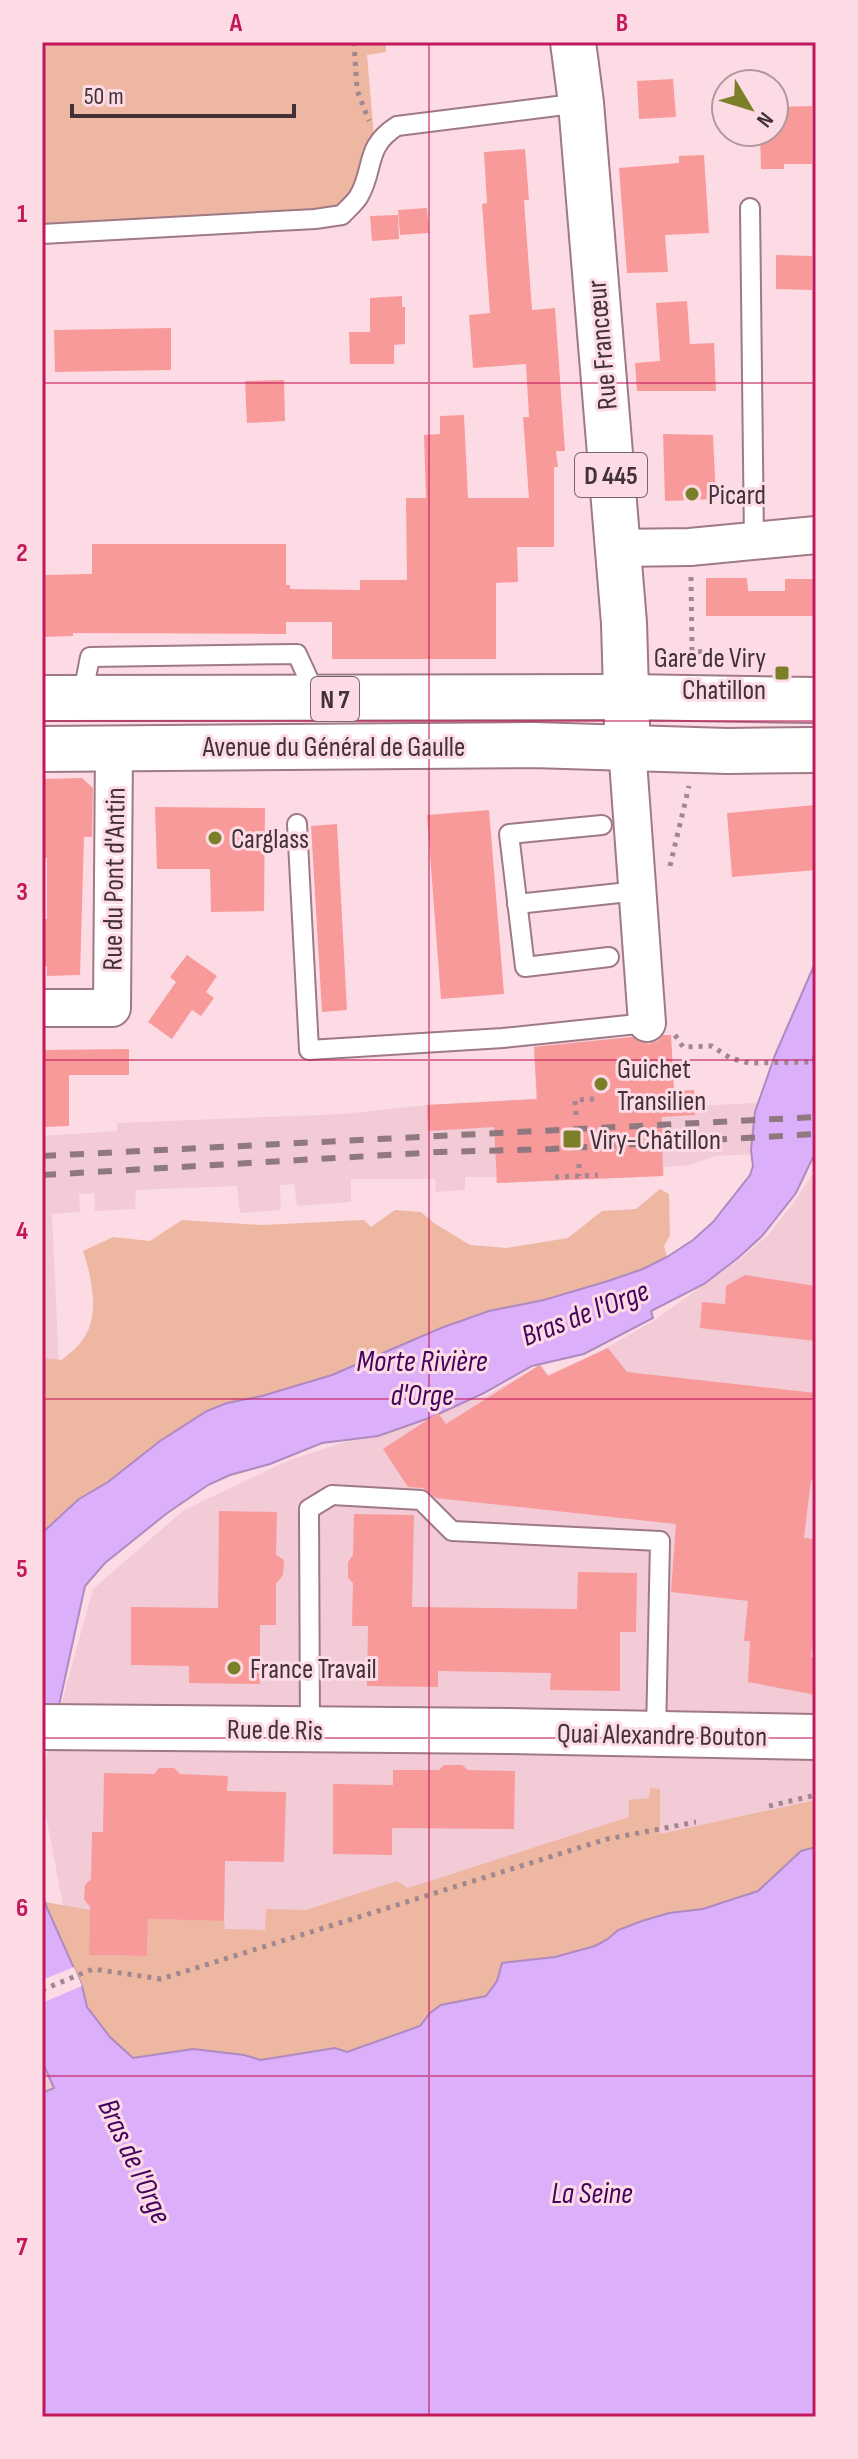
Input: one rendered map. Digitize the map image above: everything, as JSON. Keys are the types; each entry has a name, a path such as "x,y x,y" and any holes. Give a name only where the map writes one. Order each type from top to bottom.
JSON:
{"main road":[{"name":"Rue Francœur","path":"573,42 581,103 624,623 627,747"},
{"name":"Avenue du Général de Gaulle","path":"62,698 627,697"},
{"name":"N 7","path":"627,697 816,700"},
{"name":"Avenue du Général de Gaulle","path":"42,749 306,745 627,747"},
{"name":"N 7","path":"627,747 727,751 816,750"},
{"name":"Rue de Ris","path":"50,1726 509,1731"},
{"name":"Quai Alexandre Bouton","path":"509,1731 816,1737"}],"street":[{"path":"616,548 690,547 816,535"},
{"path":"627,747 652,885 659,1036"},
{"name":"Rue du Pont d'Antin","path":"42,1008 112,1008 114,749"}],"lane":[{"path":"42,234 342,215 359,196 375,148 383,136 397,126 581,103"},
{"path":"750,208 754,541"},
{"path":"297,824 309,1050 503,1038 659,1036"},
{"path":"602,825 509,834 525,967 609,957"},
{"path":"517,904 652,885"},
{"path":"310,1729 309,1509 332,1495 421,1500 452,1531 660,1541 656,1734"}],"path":[{"path":"354,42 357,90 371,124 383,136"},
{"path":"691,568 692,651 722,653"},
{"path":"652,885 690,783"},
{"path":"659,1036 672,1030 683,1047"},
{"path":"659,1036 683,1047 712,1046 730,1058 749,1063 816,1062"},
{"path":"576,1115 575,1100 594,1099"},
{"path":"579,1164 579,1176"},
{"path":"555,1177 598,1175"},
{"path":"769,1806 816,1795"},
{"path":"42,1990 93,1969 161,1979 607,1839 696,1822"}],"shaded area":[{"path":"42,42 386,42 386,52 367,55 375,148 342,215 42,234"},
{"path":"671,1035 674,1091 694,1090 695,1106 816,1100 816,1151 715,1156 690,1165 664,1167 664,1176 496,1183 496,1177 465,1177 465,1190 436,1192 435,1179 351,1179 351,1202 297,1206 294,1184 280,1185 281,1210 240,1213 237,1186 136,1190 135,1209 95,1211 94,1193 79,1194 80,1212 52,1214 67,1540 42,1636 42,1136 117,1131 117,1123 343,1114 427,1105 536,1099 534,1043"},
{"path":"816,1169 816,1847 42,2093 42,1966 94,2071 42,1794 42,1773 93,1589 184,1510 287,1461 487,1395 540,1364 548,1375 608,1347 653,1321 739,1260 768,1235"},
{"path":"660,1189 669,1194 670,1235 664,1246 667,1257 608,1281 544,1300 489,1311 332,1375 207,1411 160,1441 42,1533 42,1358 62,1360 79,1345 87,1332 93,1298 83,1251 113,1237 150,1241 182,1220 262,1225 364,1220 371,1227 395,1210 421,1212 470,1245 507,1248 568,1238 602,1211 636,1209"},
{"path":"650,1788 660,1789 660,1834 816,1800 816,1847 801,1851 758,1891 703,1909 669,1913 618,1930 595,1946 555,1957 503,1963 497,1981 486,1996 430,2013 420,2026 346,2052 301,2053 261,2060 193,2049 133,2058 110,2037 87,2007 82,1986 45,1902 90,1910 89,1955 147,1956 148,1919 224,1921 225,1929 265,1930 266,1909 306,1910 397,1881 408,1888 629,1817 629,1800 649,1798"}],"water":[{"name":"Morte Rivière d'Orge","path":"816,961 816,1050 813,1057 815,1153 796,1193 762,1236 704,1284 651,1311 653,1318 584,1354 532,1366 432,1417 378,1436 322,1443 270,1464 230,1475 208,1485 166,1514 105,1563 85,1586 58,1710 42,1757 42,1533 79,1499 108,1482 160,1441 207,1411 332,1375 489,1311 544,1300 643,1269 693,1240 713,1222 750,1175 755,1112 775,1055"},
{"name":"La Seine","path":"816,1847 816,2417 42,2417 42,2093 54,2088 42,2061 42,1892 82,1986 87,2007 110,2037 133,2058 193,2049 261,2060 335,2048 347,2052 420,2026 441,2005 486,1996 497,1981 502,1963 555,1957 595,1946 618,1930 642,1921 669,1913 703,1909 758,1891 801,1851"}],"pier":[{"path":"74,1967 82,1986 42,2003 42,1980"}],"building":[{"path":"673,79 676,117 639,119 637,81"},
{"path":"812,106 812,164 784,164 784,169 761,169 760,148 790,148 790,107"},
{"path":"525,149 529,200 524,200 532,310 555,308 565,451 556,451 558,467 554,467 554,547 517,547 518,582 496,583 496,659 332,659 332,622 286,622 286,634 73,633 73,636 42,637 42,575 92,574 92,544 286,544 286,585 290,585 290,589 360,590 360,580 407,580 406,498 426,498 424,435 440,434 440,416 464,415 468,498 529,498 523,417 529,417 526,364 473,368 469,315 490,313 482,204 487,203 484,152"},
{"path":"704,155 709,233 665,235 668,272 627,273 619,168 679,163 679,156"},
{"path":"427,208 429,233 400,235 398,210"},
{"path":"398,215 399,239 372,241 370,216"},
{"path":"776,255 812,256 812,290 776,289"},
{"path":"402,296 405,344 394,345 394,364 350,364 349,332 370,332 370,298"},
{"path":"687,301 690,344 714,343 716,391 637,391 635,363 660,361 656,303"},
{"path":"171,328 171,370 55,372 54,330"},
{"path":"284,380 285,421 247,423 245,381"},
{"path":"663,434 713,435 716,499 665,501"},
{"path":"706,578 747,578 748,591 785,591 785,579 816,579 816,616 706,616"},
{"path":"82,778 93,788 92,837 84,837 80,975 47,976 47,966 42,966 42,919 47,919 47,858 42,858 42,779"},
{"path":"816,805 816,870 732,877 727,813"},
{"path":"155,807 265,808 264,911 211,912 210,869 157,869"},
{"path":"489,810 504,994 441,999 427,815"},
{"path":"337,824 347,1010 322,1012 311,826"},
{"path":"187,955 217,976 206,992 214,998 201,1016 192,1010 172,1039 148,1022 176,982 170,977"},
{"path":"663,1035 671,1035 674,1091 694,1090 695,1115 662,1117 663,1176 497,1183 494,1127 428,1131 427,1105 537,1099 534,1047 632,1037 649,1044"},
{"path":"129,1049 129,1075 69,1075 69,1126 42,1127 42,1050"},
{"path":"745,1275 816,1286 816,1341 700,1328 702,1302 725,1304 726,1286"},
{"path":"608,1348 627,1372 816,1393 816,1481 811,1480 804,1538 816,1539 816,1610 811,1657 816,1658 816,1695 748,1682 750,1641 744,1641 748,1601 671,1592 676,1524 436,1498 423,1488 408,1487 383,1449 438,1413 446,1424 540,1365 548,1376"},
{"path":"219,1511 277,1512 276,1555 284,1560 283,1575 276,1584 276,1625 260,1625 260,1684 189,1683 189,1666 131,1665 131,1607 218,1608"},
{"path":"354,1514 414,1515 412,1607 577,1609 578,1572 637,1573 636,1632 620,1632 620,1691 550,1690 551,1673 438,1671 438,1687 367,1686 368,1626 352,1626 353,1583 348,1578 348,1562 353,1555"},
{"path":"444,1765 462,1765 468,1770 515,1771 514,1829 392,1828 392,1855 333,1854 333,1784 393,1785 393,1770 439,1770"},
{"path":"159,1768 174,1768 180,1774 228,1776 227,1791 286,1792 284,1862 225,1861 224,1921 148,1919 147,1956 89,1955 90,1907 84,1899 85,1885 91,1879 92,1832 103,1832 104,1773 154,1774"}],"railway":[{"path":"42,1156 816,1117"},
{"path":"42,1175 816,1134"}],"place":[{"name":"Picard","path":"692,494"},
{"name":"Gare de Viry Chatillon","path":"782,673"},
{"name":"Carglass","path":"215,838"},
{"name":"Guichet Transilien","path":"601,1084"},
{"name":"Viry-Châtillon","path":"572,1139"},
{"name":"France Travail","path":"234,1668"}],"water label":[{"name":"Bras de l'Orge","path":"585,1313"},
{"name":"Bras de l'Orge","path":"135,2161"}]}
